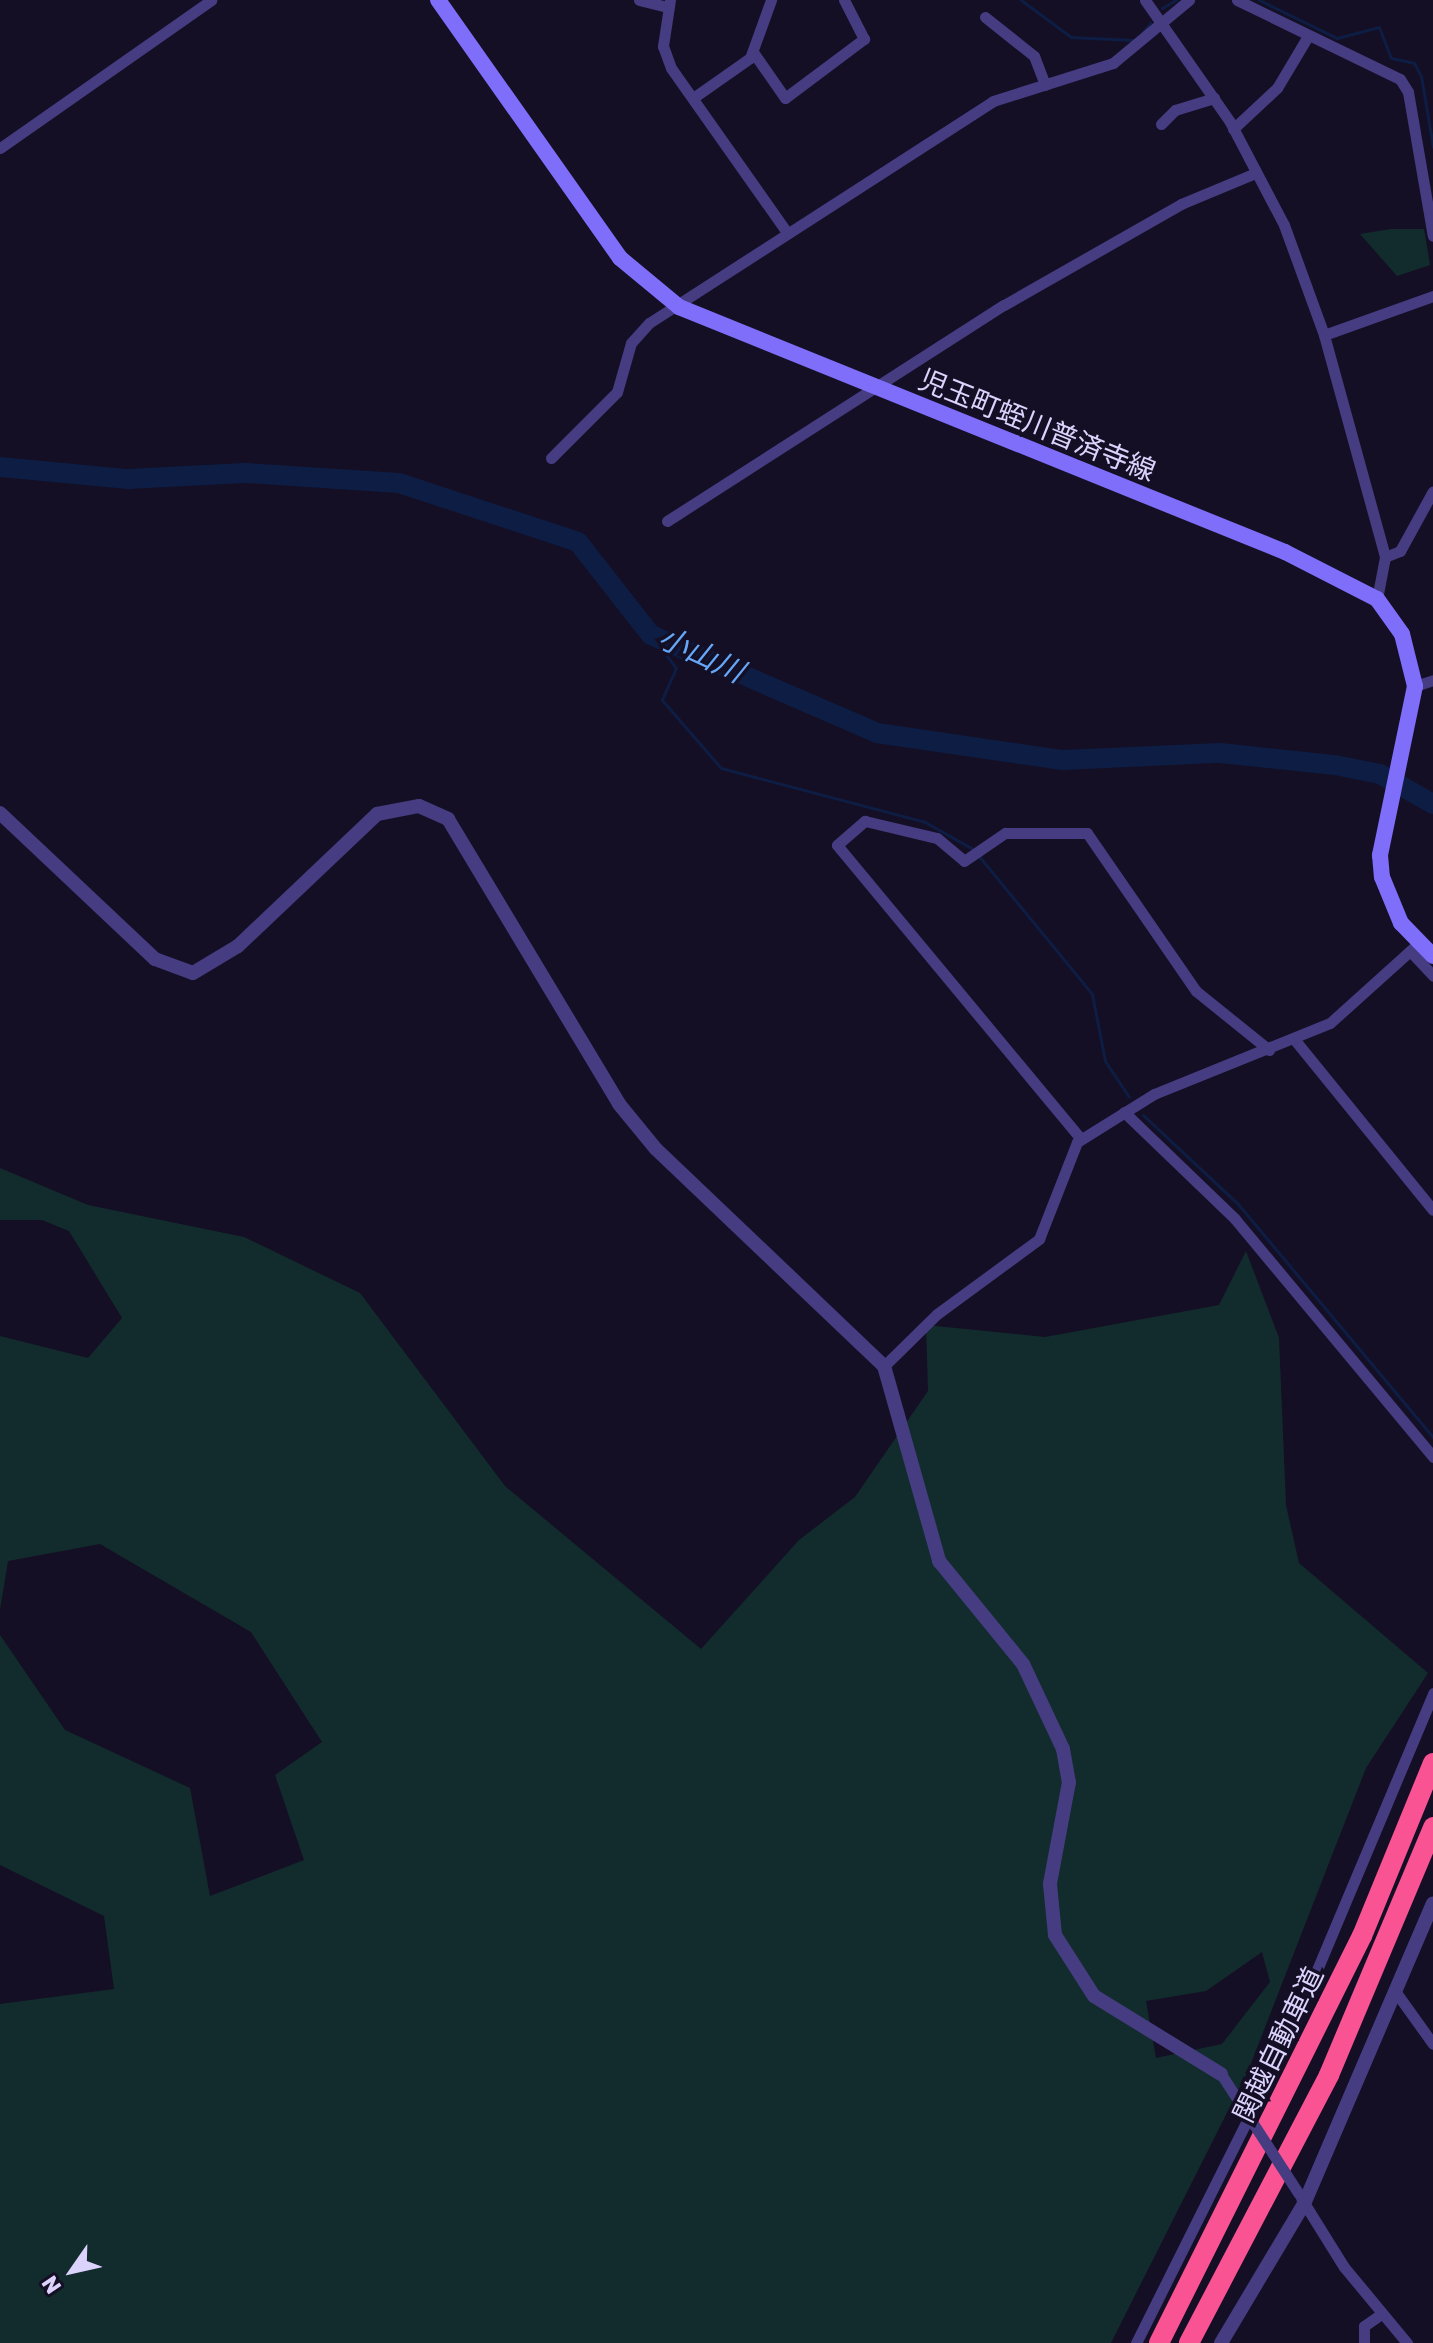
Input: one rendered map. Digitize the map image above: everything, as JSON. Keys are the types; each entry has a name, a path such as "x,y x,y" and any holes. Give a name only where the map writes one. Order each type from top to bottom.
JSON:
{"highway":[{"name":"関越自動車道","path":"1159,2343 1356,1950 1433,1763"},
{"name":"関越自動車道","path":"1189,2343 1329,2075 1433,1827"}],"main road":[{"name":"児玉町蛭川普済寺線","path":"438,0 620,258 679,307 875,389 1285,552 1377,599 1402,634 1415,686 1407,738 1384,838 1388,899 1414,947 1433,956"}],"street":[{"path":"0,148 211,0"},
{"path":"639,0 669,3 663,46 693,98 786,231"},
{"path":"693,98 753,52 771,0"},
{"path":"753,52 785,98 864,39 844,0"},
{"path":"1145,0 1214,98 1233,129 1253,174 1284,225 1324,335 1385,557 1377,599"},
{"path":"551,458 617,392 639,331 679,307 786,231 993,101 1113,63 1189,0"},
{"path":"1237,0 1308,36 1378,62 1408,92 1433,236"},
{"path":"985,17 1034,56 1045,85"},
{"path":"1233,129 1277,88 1308,36"},
{"path":"1161,124 1175,110 1214,98"},
{"path":"667,521 1018,297 1181,204 1253,174"},
{"path":"1324,335 1429,298 1433,311"},
{"path":"1385,557 1400,551 1433,491"},
{"path":"1415,686 1433,680"},
{"path":"0,813 155,959 193,973 238,946 377,814 406,805 442,815 522,933 619,1104 656,1149 884,1366 939,1561 1023,1664 1063,1749 1069,1782 1050,1884 1055,1935 1094,1996 1221,2074 1381,2314 1407,2343"},
{"path":"1081,1139 837,845 865,821 937,838 964,861 1005,833 1087,833 1196,991 1269,1050"},
{"path":"884,1366 937,1314 1039,1239 1049,1226 1066,1159 1081,1139 1124,1112 1294,1039 1340,1015 1414,947 1433,976"},
{"path":"1294,1039 1433,1210"},
{"path":"1124,1112 1235,1219 1433,1457"},
{"path":"1136,2343 1290,2034 1433,1693"},
{"path":"1221,2343 1302,2199 1433,1903"},
{"path":"1395,1991 1433,2044"},
{"path":"1364,2343 1364,2326 1381,2314"}],"green space":[{"path":"1391,229 1424,229 1430,265 1397,276 1360,234"},
{"path":"0,1168 88,1205 244,1237 360,1293 505,1486 701,1649 799,1540 855,1497 928,1391 926,1325 1045,1337 1219,1305 1246,1251 1279,1338 1286,1505 1299,1563 1428,1673 1366,1768 1248,2071 1111,2343 0,2343 0,2004 114,1989 104,1916 0,1865 0,1635 65,1730 190,1788 210,1896 304,1860 275,1775 322,1742 251,1632 100,1544 8,1561 0,1610 0,1336 88,1358 122,1318 69,1231 42,1220 0,1220","holes":["1262,1952 1270,1982 1222,2044 1156,2058 1146,2001 1206,1991"]}],"waterway":[{"path":"1021,0 1071,37 1133,40"},
{"path":"1162,8 1176,0"},
{"path":"1259,0 1337,38 1379,27 1391,58 1414,63 1421,76 1433,147"},
{"path":"1142,33 1150,23"},
{"name":"小山川","path":"0,467 128,479 245,473 399,483 578,542 651,635 877,733 1063,760 1220,753 1335,765 1380,774 1433,804"},
{"path":"651,635 676,668 662,700 721,768 925,822 973,849"},
{"path":"978,855 1092,994 1105,1061 1129,1097"},
{"path":"1143,1115 1238,1204 1433,1437"}]}
